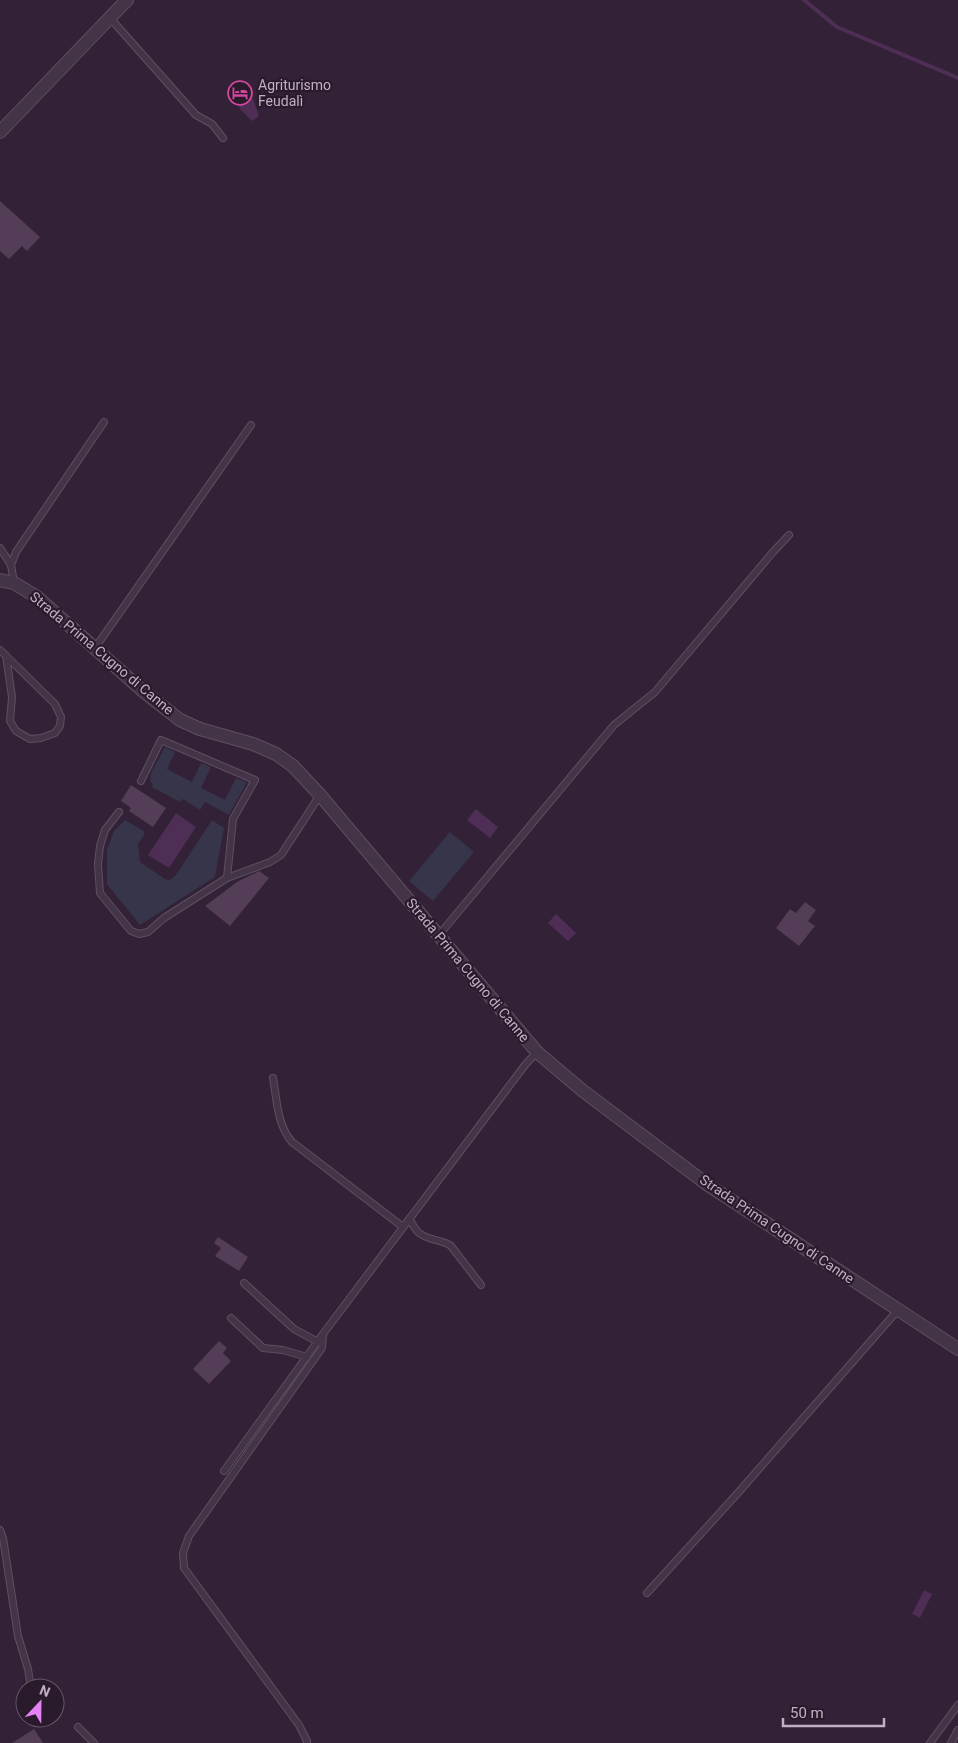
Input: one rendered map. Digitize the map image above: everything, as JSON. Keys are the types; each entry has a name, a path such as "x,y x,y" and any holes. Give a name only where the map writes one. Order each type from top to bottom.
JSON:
{"street":[{"path":"0,132 127,0"},
{"name":"Strada Prima Cugno di Canne","path":"0,580 14,583 37,597 143,691 180,720 200,729 253,744 276,754 293,766 320,795 537,1052 583,1091 708,1185 958,1349"}],"lane":[{"path":"110,18 196,115 212,124 223,138"},
{"path":"11,566 16,552 104,422"},
{"path":"95,648 251,425"},
{"path":"439,935 614,725 655,692 773,552 790,535"},
{"path":"0,548 11,566 14,583"},
{"path":"0,650 55,704 61,717 60,726 55,733 41,738 30,738 16,731 10,721 12,697 6,656"},
{"path":"141,781 161,740 255,780 233,819 227,878"},
{"path":"119,812 105,830 100,846 98,864 100,893 131,931 139,934 148,932 164,918 227,878 270,862 281,855 320,795"},
{"path":"224,1471 323,1334 537,1052"},
{"path":"273,1078 280,1122 286,1135 292,1142 403,1227"},
{"path":"409,1219 418,1232 430,1239 451,1246 481,1285"},
{"path":"244,1283 294,1329 318,1342"},
{"path":"646,1593 737,1494 898,1310"},
{"path":"231,1318 263,1348 283,1350 307,1357"},
{"path":"307,1743 308,1741 299,1725 184,1568 183,1553 189,1536 322,1348 323,1334"},
{"path":"0,1530 3,1538 18,1636 29,1678"},
{"path":"930,1743 958,1705"},
{"path":"78,1727 94,1743"},
{"path":"951,1743 958,1730"}],"shaded area":[{"path":"242,99 253,99 259,116 252,121 239,108"},
{"path":"165,747 175,752 167,769 192,782 201,763 211,767 201,788 225,800 236,778 247,782 229,815 205,802 200,810 183,799 180,802 152,787 153,784 150,781 151,773"},
{"path":"476,809 498,827 490,838 467,820"},
{"path":"176,813 196,827 169,868 148,855"},
{"path":"125,820 144,831 144,835 138,844 140,862 165,879 170,880 176,875 212,820 224,828 215,877 140,925 107,884 107,850 114,831"},
{"path":"450,832 474,852 433,901 409,881"},
{"path":"556,914 576,933 568,941 548,923"},
{"path":"924,1590 932,1594 920,1618 912,1614"}],"building":[{"path":"0,201 40,237 27,251 22,246 9,259 0,251"},
{"path":"131,785 166,808 153,827 129,811 131,808 121,801"},
{"path":"259,871 269,878 230,926 205,906 237,882"},
{"path":"805,902 816,910 808,921 815,926 799,946 776,928 790,909 796,913"},
{"path":"218,1237 248,1257 239,1271 215,1256 221,1248 214,1243"},
{"path":"219,1341 227,1348 223,1353 231,1361 209,1384 193,1369"},
{"path":"34,1729 43,1743 12,1743"}],"waterway":[{"path":"804,0 837,27 958,78"}],"place":[{"name":"Agriturismo Feudalì","path":"240,93"}]}
